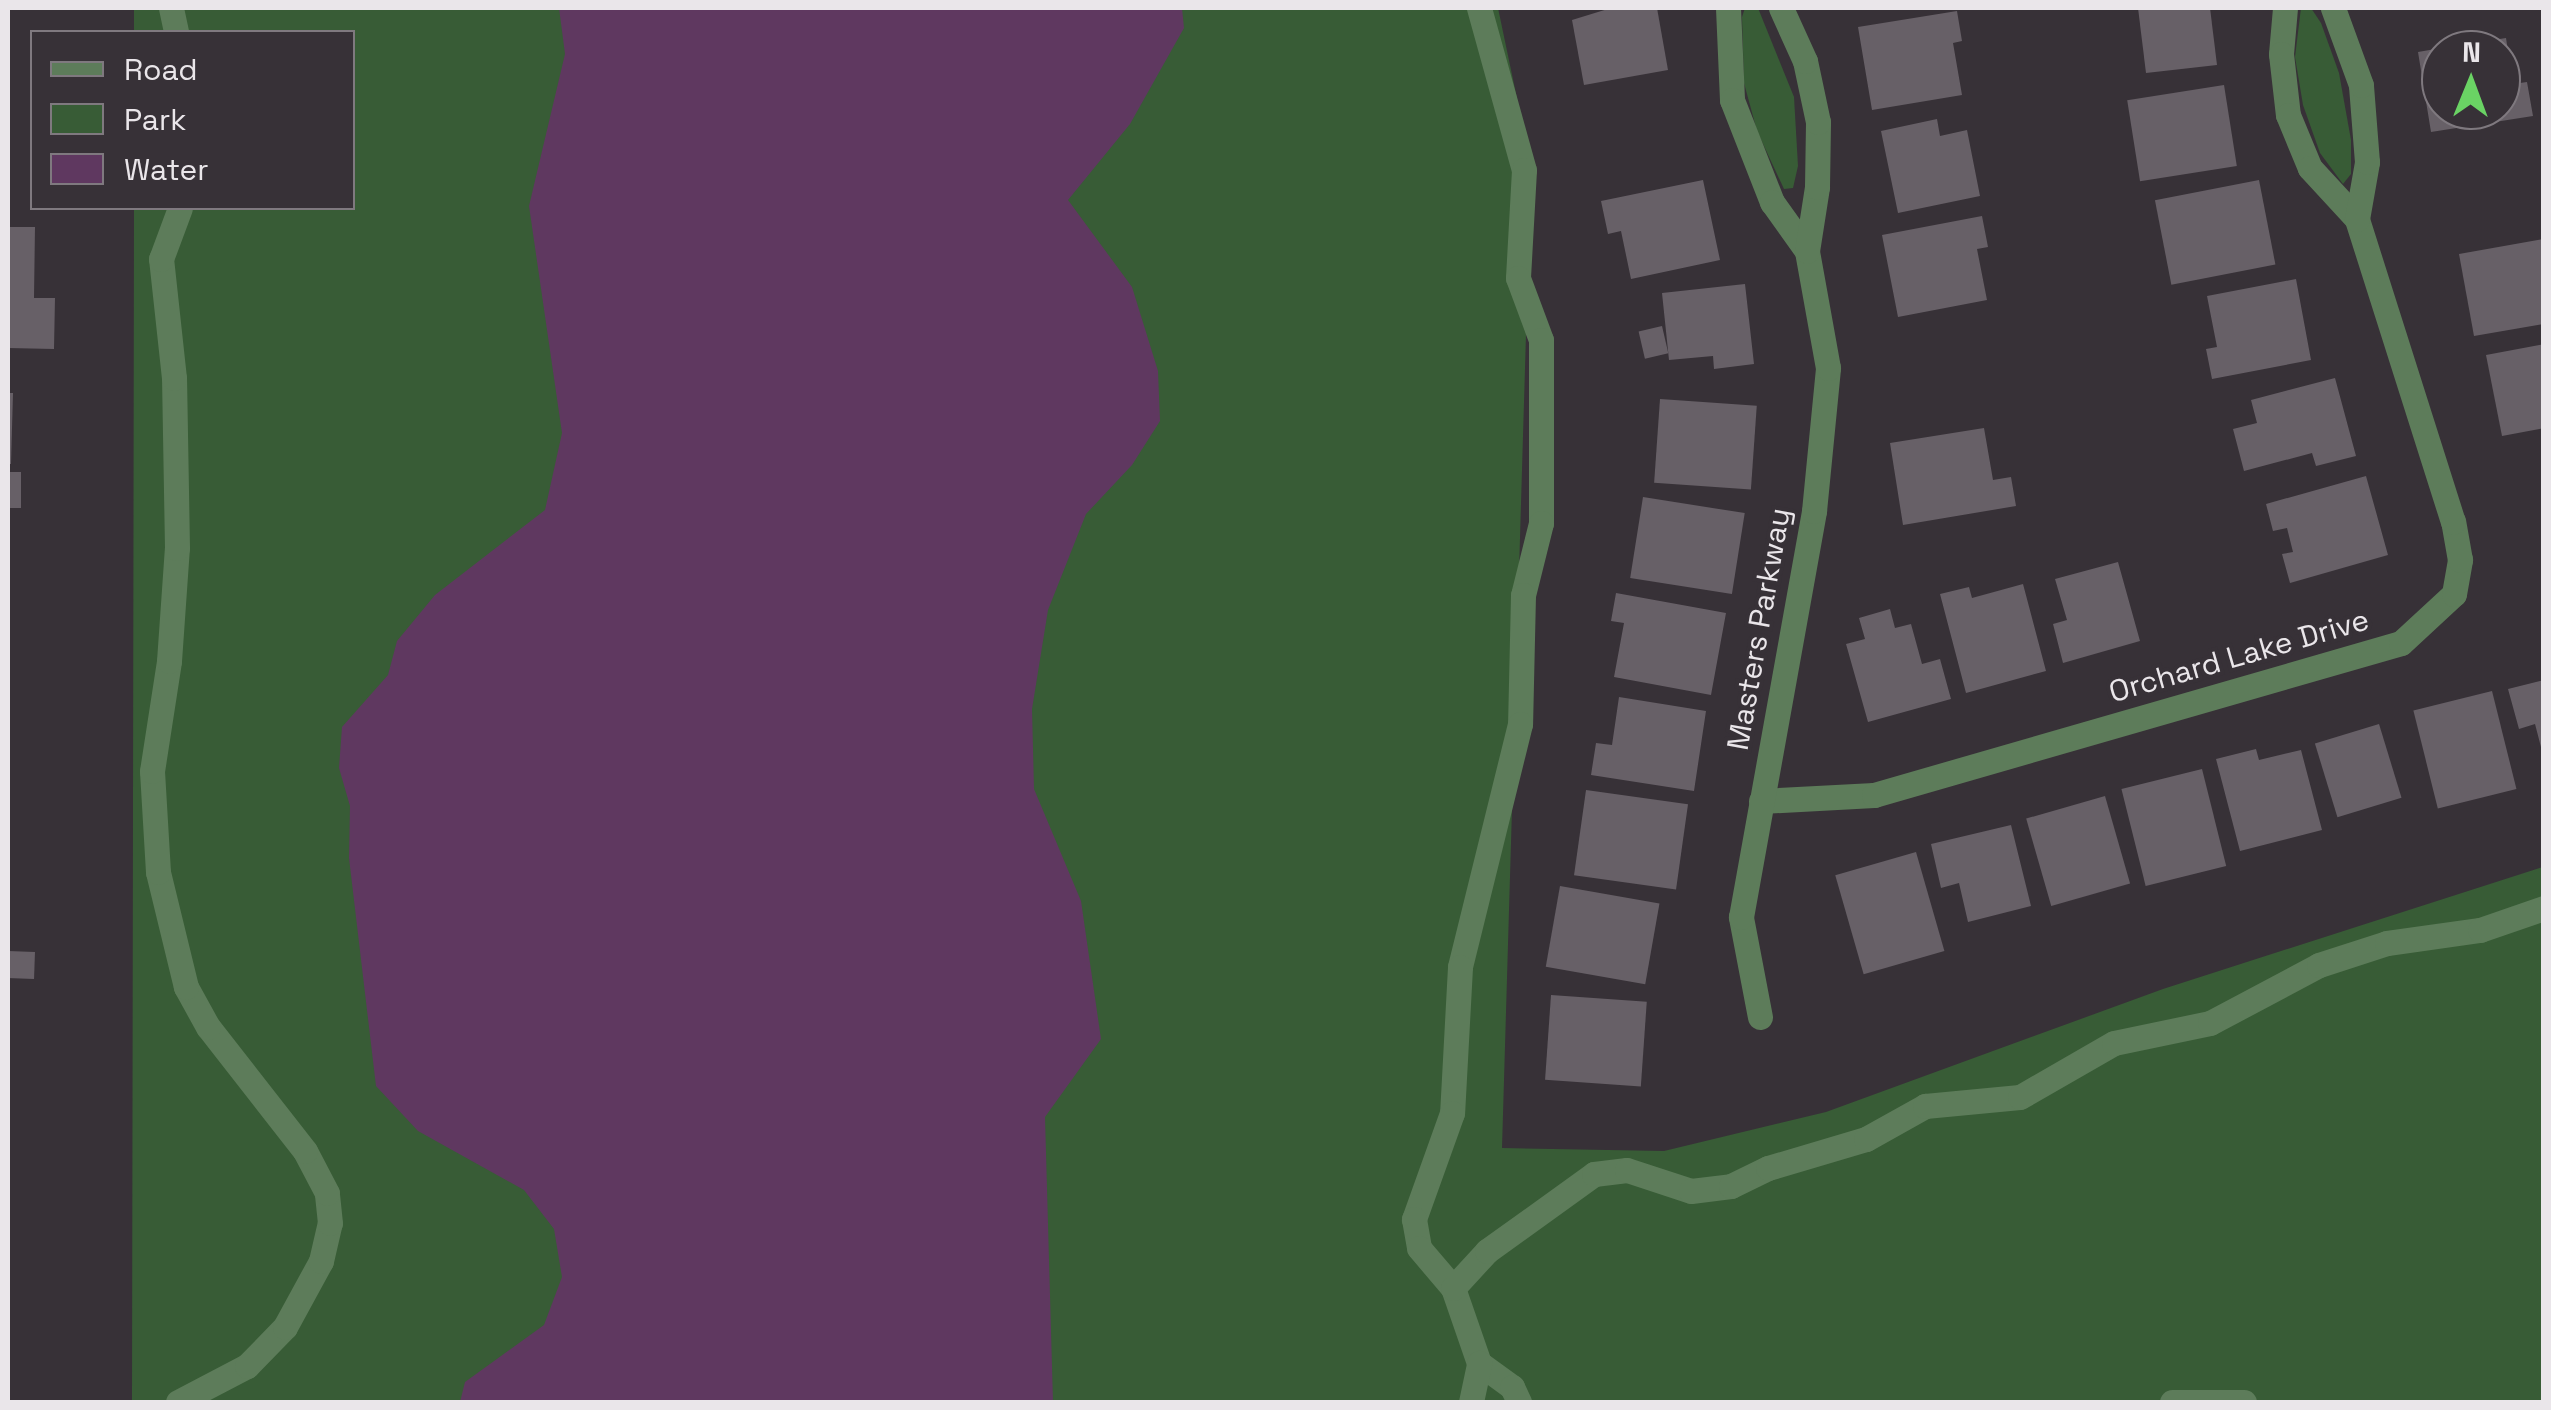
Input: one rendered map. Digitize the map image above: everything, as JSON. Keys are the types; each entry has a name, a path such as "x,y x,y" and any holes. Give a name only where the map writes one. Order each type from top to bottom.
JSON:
{"street":[{"path":"1472,1402 1479,1363 1454,1288 1420,1248 1414,1219 1452,1113 1460,966 1520,724 1523,595 1541,522 1541,340 1518,278 1524,170 1480,8"},
{"name":"Masters Parkway","path":"1728,8 1732,100 1772,202 1807,251"},
{"name":"Masters Parkway","path":"1760,1018 1741,917 1826,435 1828,368 1807,251 1817,187 1818,122 1805,61 1781,8"},
{"name":"Orchard Lake Drive","path":"1761,801 1874,795 2402,643 2454,594 2460,560 2453,522 2358,219 2310,168 2288,116 2281,54 2285,8"},
{"name":"Orchard Lake Drive","path":"2333,8 2361,85 2367,162 2358,219"},
{"path":"178,1402 247,1366 286,1327 321,1261 330,1223 327,1193 305,1150 208,1027 186,987 158,872 152,770 170,660 177,548 174,378 161,259 179,210"},
{"path":"1454,1288 1487,1250 1594,1174 1626,1170 1690,1191 1731,1186 1768,1168 1866,1139 1925,1106 2020,1097 2114,1043 2210,1023 2319,965 2387,943 2480,930 2544,908"},
{"path":"1479,1363 1512,1387 1519,1402"},
{"path":"2172,1402 2244,1402"}],"green space":[{"path":"134,8 1498,8 1531,165 1502,1148 1664,1151 1826,1112 2163,989 2543,867 2543,1402 132,1402 134,210 355,210 355,30 134,30"},
{"path":"1745,8 1758,8 1794,97 1798,166 1793,188 1784,189 1757,131 1744,83 1742,17"},
{"path":"2301,8 2311,8 2321,23 2339,73 2351,140 2351,174 2343,184 2320,153 2303,105 2295,57"}],"water":[{"path":"559,8 1182,8 1184,28 1130,124 1068,200 1132,287 1158,371 1160,421 1132,465 1086,514 1048,610 1032,709 1034,789 1081,901 1101,1039 1045,1117 1053,1402 460,1402 465,1382 544,1325 562,1277 554,1229 524,1190 418,1131 376,1086 349,858 350,806 339,768 342,727 388,675 397,641 435,595 545,510 562,433 529,206 565,54"}],"building":[{"path":"1611,8 1657,8 1668,70 1584,85 1572,20"},
{"path":"2138,8 2210,8 2217,65 2146,73"},
{"path":"1957,11 1962,41 1953,43 1962,95 1872,110 1858,27"},
{"path":"2527,82 2533,116 2521,118 2521,83"},
{"path":"2224,85 2237,166 2140,181 2127,100"},
{"path":"1937,119 1940,136 1967,130 1980,196 1898,213 1881,131"},
{"path":"1703,180 1720,260 1631,279 1621,231 1608,234 1601,201"},
{"path":"2259,180 2275,264 2171,285 2155,200"},
{"path":"1982,216 1988,247 1977,249 1987,300 1898,317 1882,235"},
{"path":"8,227 35,227 34,298 55,298 54,349 8,348"},
{"path":"2544,239 2544,324 2474,336 2459,254"},
{"path":"2296,279 2311,360 2212,379 2206,349 2217,347 2207,296"},
{"path":"1745,284 1754,364 1714,369 1713,356 1669,360 1662,293"},
{"path":"1662,326 1668,353 1645,359 1639,331"},
{"path":"2544,344 2544,428 2502,436 2486,355"},
{"path":"2335,378 2356,456 2316,466 2312,453 2244,471 2233,429 2257,423 2251,400"},
{"path":"8,393 13,393 11,464 8,464"},
{"path":"1660,399 1757,406 1751,490 1654,483"},
{"path":"1984,428 1993,480 2011,477 2016,506 1903,525 1890,443"},
{"path":"8,472 21,472 21,508 8,508"},
{"path":"2366,476 2388,555 2290,583 2282,554 2293,552 2287,528 2273,531 2266,504"},
{"path":"1643,497 1745,513 1732,594 1630,578"},
{"path":"2118,562 2140,641 2063,663 2053,624 2067,620 2055,579"},
{"path":"2023,584 2046,671 1966,693 1940,594 1969,587 1972,598"},
{"path":"1616,593 1726,613 1711,695 1614,677 1624,623 1611,621"},
{"path":"1890,609 1895,628 1911,624 1922,664 1940,659 1951,699 1868,722 1846,644 1865,639 1859,618"},
{"path":"2544,680 2542,751 2535,724 2519,729 2508,689"},
{"path":"2492,691 2516,789 2438,809 2413,711"},
{"path":"1619,697 1706,711 1694,791 1591,775 1596,743 1612,745"},
{"path":"2379,724 2402,798 2337,817 2315,744"},
{"path":"2256,749 2259,760 2301,750 2322,830 2240,851 2216,759"},
{"path":"2202,769 2226,866 2146,886 2121,789"},
{"path":"1586,790 1688,804 1676,889 1574,875"},
{"path":"2105,796 2130,883 2051,906 2026,819"},
{"path":"2011,825 2031,906 1968,922 1959,883 1941,888 1931,844"},
{"path":"1916,852 1944,951 1864,974 1835,875"},
{"path":"1560,886 1659,904 1645,984 1546,967"},
{"path":"8,951 35,952 34,979 8,978"},
{"path":"1551,995 1647,1002 1641,1086 1545,1080"}]}
